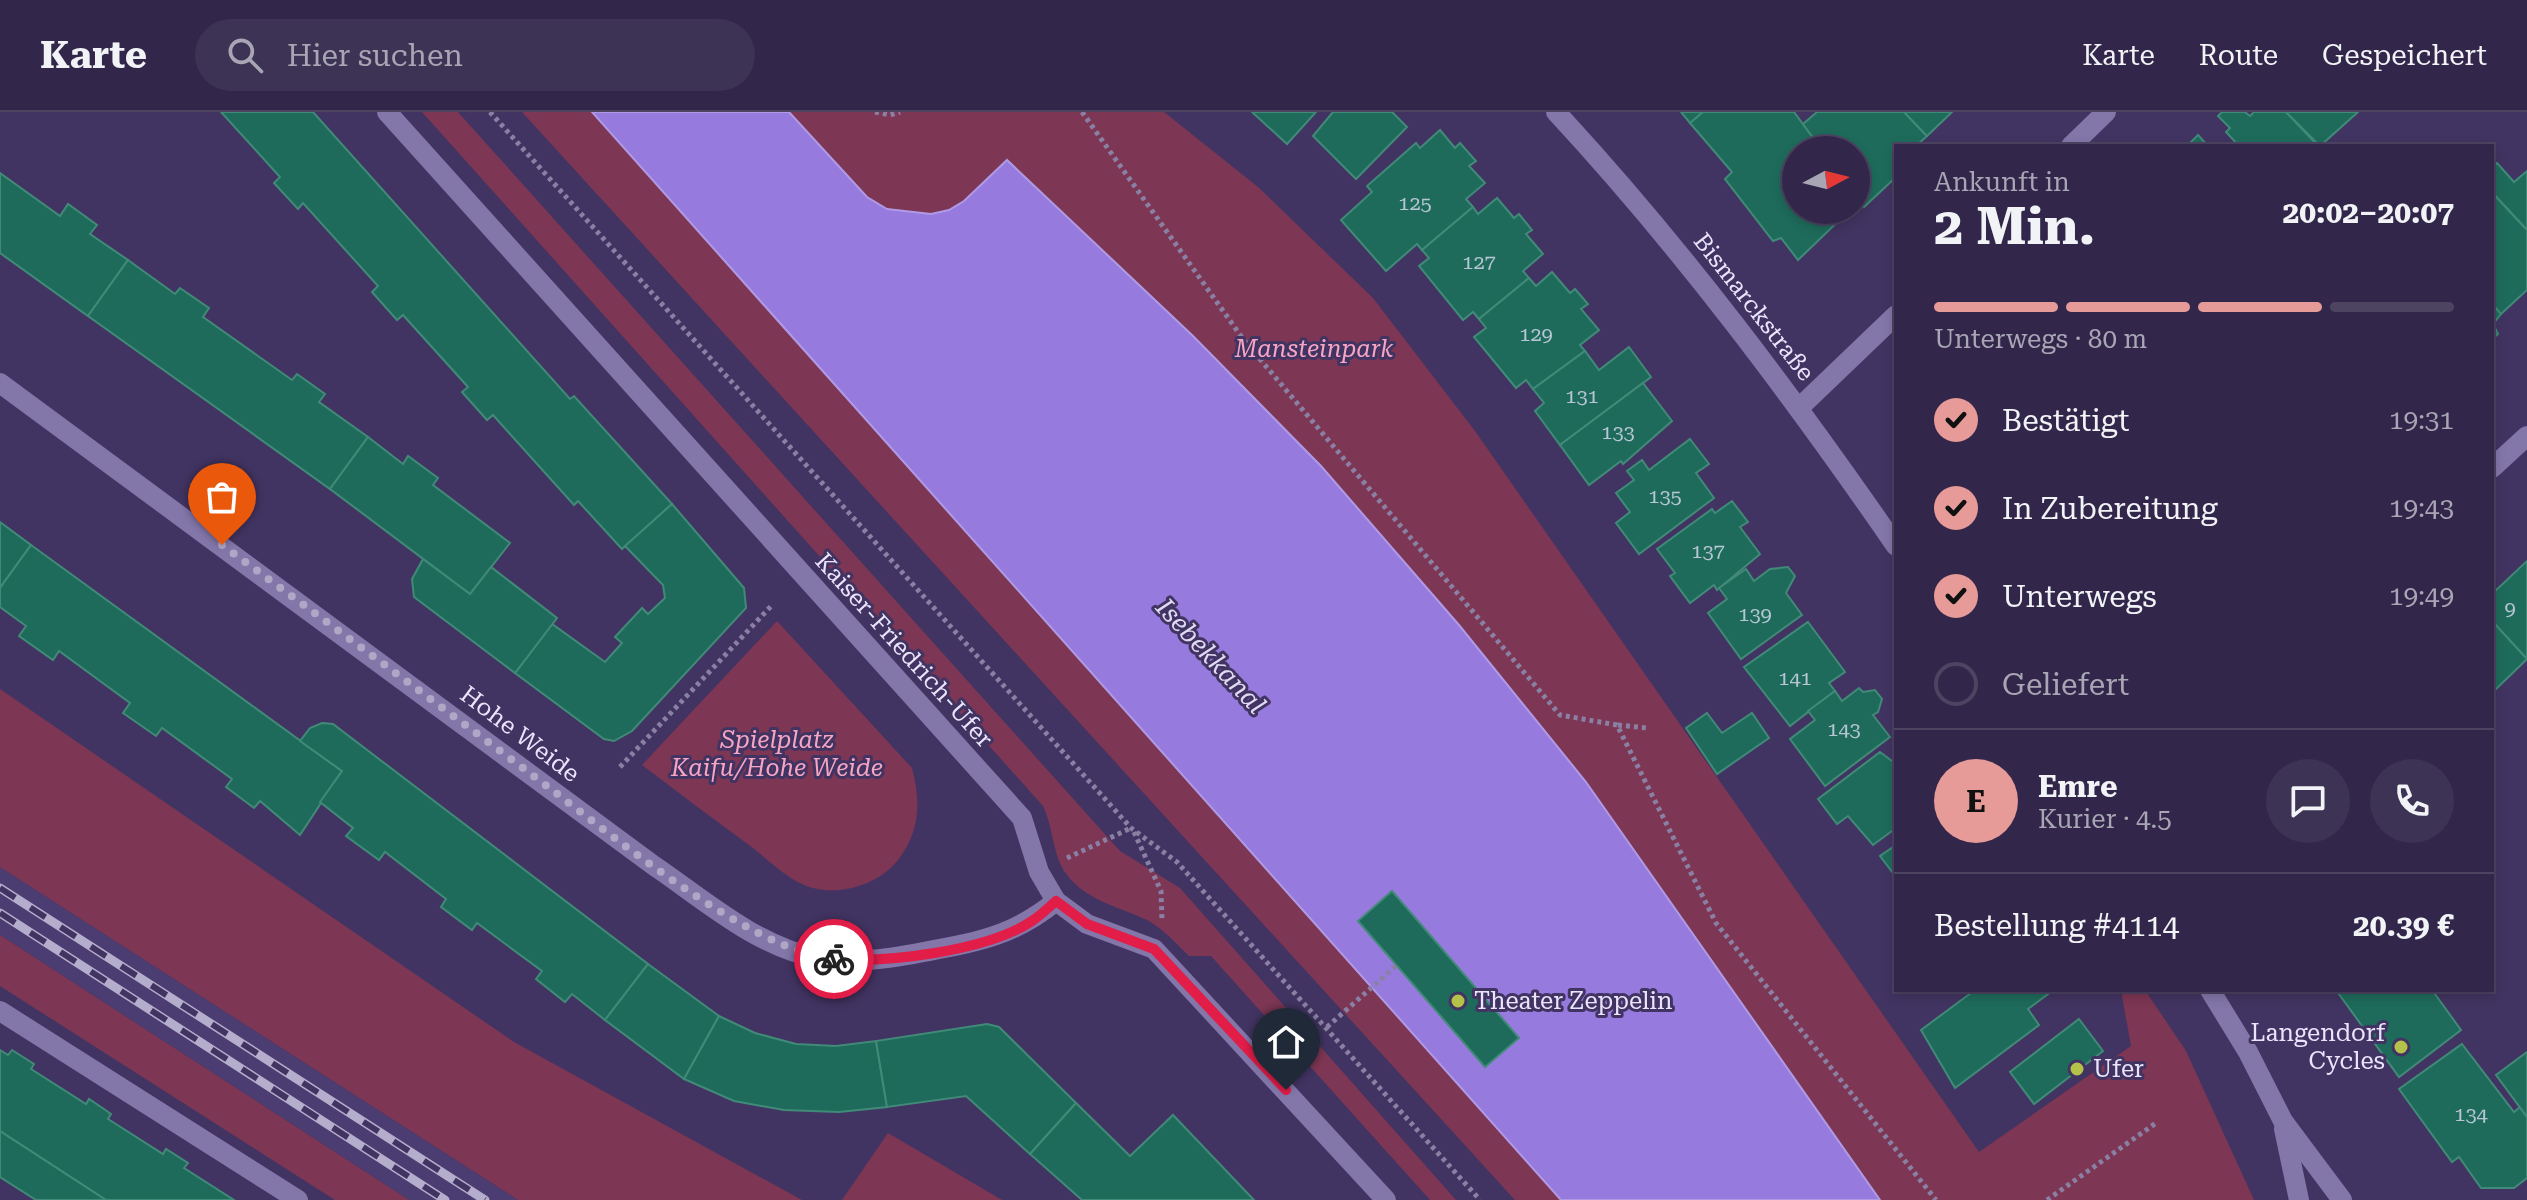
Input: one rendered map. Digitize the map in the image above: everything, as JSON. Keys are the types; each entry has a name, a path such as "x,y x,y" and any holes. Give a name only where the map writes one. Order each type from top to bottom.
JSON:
{"street":[{"name":"Kaiser-Friedrich-Ufer","path":"387,112 1022,818 1039,872 1056,901 1087,924 1154,949 1386,1200"},
{"name":"Bismarckstraße","path":"1556,112 1631,193 1800,407 1894,543"},
{"path":"2073,144 2106,112"},
{"path":"1800,407 1894,317"},
{"name":"Hohe Weide","path":"0,383 653,865 746,927 785,948 817,958 856,961 899,957 1011,932 1033,921 1056,901"},
{"path":"2494,466 2527,436"},
{"path":"2211,992 2248,1052 2283,1121 2342,1200"},
{"path":"0,1011 298,1200"},
{"path":"2283,1121 2299,1200"}],"path":[{"path":"490,112 1131,828 1177,862 1480,1200"},
{"path":"875,112 890,115 900,112"},
{"path":"1082,112 1243,339 1560,715 1647,728"},
{"path":"620,767 773,604"},
{"path":"1617,725 1716,923 1936,1200"},
{"path":"1061,861 1131,828"},
{"path":"1131,828 1161,891 1164,916 1154,949"},
{"path":"1327,1027 1397,965"},
{"path":"2047,1200 2156,1123"}],"shaded area":[{"path":"0,867 518,1200 409,1200 0,935"}],"green space":[{"path":"422,112 458,112 1120,851 1180,888 1456,1200 1430,1200 1211,956 1189,956 1147,920 1094,897 1075,884 1058,859 1043,806"},
{"path":"522,112 592,112 1561,1200 1515,1200"},
{"name":"Mansteinpark","path":"789,112 1164,112 1258,187 1373,298 1475,431 1979,1152 2131,1046 2121,992 2146,992 2186,1051 2254,1200 1880,1200 1586,782 1459,625 1321,466 1193,336 1007,161 964,202 949,210 931,214 887,209 867,197"},
{"name":"Spielplatz Kaifu/Hohe Weide","path":"777,621 912,768 917,816 911,838 898,860 866,884 824,890 798,882 642,765"},
{"path":"0,689 514,1042 802,1200 518,1200 0,867"},
{"path":"0,935 409,1200 335,1200 0,986"},
{"path":"888,1133 1002,1200 842,1200"}],"water":[{"name":"Isebekkanal","path":"592,112 789,112 867,197 887,209 931,214 949,210 964,201 1007,160 1193,336 1321,466 1459,625 1586,782 1880,1200 1561,1200"}],"building":[{"path":"221,112 313,112 570,399 574,396 672,504 622,549 578,501 574,505 493,415 487,420 462,392 468,387 403,315 397,320 372,292 378,286 303,203 298,209 274,183 280,177"},
{"path":"1252,112 1316,112 1287,144"},
{"path":"1333,112 1392,112 1407,127 1356,179 1313,136"},
{"path":"1681,112 1703,112 1690,123"},
{"path":"1703,112 1794,112 1812,136 1782,136 1782,224 1835,224 1798,260 1781,238 1773,241 1725,179 1732,172 1690,123"},
{"path":"1817,112 1904,112 1927,136 1918,144 1894,144 1894,179 1870,201 1870,136 1812,136 1803,124"},
{"path":"1904,112 1952,112 1927,136"},
{"path":"2222,112 2245,112 2250,116 2254,112 2286,112 2316,144 2237,144 2226,132 2230,128 2218,116"},
{"path":"2286,112 2358,112 2322,144 2318,144"},
{"path":"1440,130 1455,148 1460,143 1476,161 1469,166 1485,183 1466,199 1473,207 1422,250 1417,244 1386,271 1341,220 1372,192 1367,186 1416,143 1420,148"},
{"path":"2198,135 2206,144 2189,144"},
{"path":"2497,163 2514,182 2527,171 2527,230 2494,194 2494,166"},
{"path":"0,173 60,216 68,204 97,225 90,234 128,260 88,316 0,253"},
{"path":"2496,197 2527,230 2527,290 2501,314 2494,306"},
{"path":"1497,198 1514,218 1519,214 1532,230 1526,234 1543,254 1523,271 1529,278 1479,319 1473,312 1463,320 1419,266 1429,258 1422,250 1473,207 1478,214"},
{"path":"128,260 175,294 180,288 209,308 203,317 292,380 297,374 325,394 319,402 368,437 330,489 88,316"},
{"path":"1552,272 1570,293 1575,289 1588,304 1581,309 1599,330 1580,345 1585,351 1533,389 1526,380 1516,388 1474,337 1486,328 1479,319 1529,278 1536,286"},
{"path":"2494,306 2501,314 2494,323"},
{"path":"1629,347 1651,377 1560,445 1535,411 1544,403 1533,389 1585,351 1599,370"},
{"path":"1643,383 1672,421 1623,464 1621,461 1589,485 1560,445"},
{"path":"368,437 403,464 408,456 438,478 433,485 510,543 470,594 330,489"},
{"path":"1690,439 1709,464 1696,473 1714,498 1639,554 1616,523 1630,512 1616,493 1634,480 1627,471 1642,460 1649,470"},
{"path":"1732,501 1748,522 1740,527 1760,554 1717,590 1714,585 1690,603 1670,576 1675,573 1657,549 1712,509 1715,513"},
{"path":"672,504 744,588 746,608 632,731 614,741 604,739 515,673 552,624 605,662 622,643 615,637 642,608 648,614 665,598 663,585 625,546"},
{"path":"0,522 31,545 0,588"},
{"path":"31,545 342,771 300,835 260,801 254,808 226,787 232,779 162,728 156,736 123,713 130,703 59,651 53,660 19,636 26,626 0,607 0,588"},
{"path":"423,559 470,594 491,567 557,618 515,673 414,597 412,579"},
{"path":"2527,561 2527,659 2494,623 2494,592"},
{"path":"1788,567 1795,576 1786,593 1802,615 1741,659 1708,613 1727,599 1719,588 1746,569 1754,581 1770,569"},
{"path":"1808,622 1845,672 1829,683 1835,691 1790,726 1744,667"},
{"path":"2494,623 2527,659 2494,691"},
{"path":"1859,688 1863,692 1875,690 1882,699 1878,712 1873,715 1890,737 1825,786 1790,739 1815,720 1808,711 1835,691 1842,701"},
{"path":"1707,713 1722,733 1752,713 1769,738 1717,774 1686,728"},
{"path":"322,723 333,724 648,964 605,1020 572,994 565,1002 536,979 542,971 477,923 472,930 441,907 446,899 385,852 379,860 346,836 353,828 320,802 342,771 300,741 310,728"},
{"path":"1880,752 1894,760 1894,829 1873,845 1848,816 1837,824 1818,799"},
{"path":"1894,846 1894,874 1880,856"},
{"name":"Theater Zeppelin","path":"1392,891 1519,1038 1485,1067 1358,921"},
{"path":"648,964 719,1016 684,1079 605,1020"},
{"path":"1972,992 2051,992 2028,1009 2039,1025 1955,1088 1921,1030"},
{"path":"2337,992 2433,992 2461,1030 2399,1077"},
{"path":"719,1016 755,1033 796,1044 836,1046 876,1041 887,1107 839,1112 784,1110 734,1101 684,1079"},
{"path":"2079,1019 2103,1051 2034,1104 2010,1072"},
{"path":"987,1024 999,1027 1076,1103 1030,1154 966,1096 887,1107 876,1041"},
{"path":"2462,1044 2514,1112 2520,1107 2527,1117 2527,1178 2514,1188 2481,1188 2459,1157 2452,1162 2399,1089"},
{"path":"0,1050 8,1055 12,1050 34,1064 31,1069 86,1104 89,1099 111,1114 108,1119 163,1154 166,1149 188,1163 184,1168 234,1200 106,1200 0,1131"},
{"path":"2527,1052 2527,1117 2496,1075"},
{"path":"1076,1103 1130,1156 1173,1115 1254,1200 1082,1200 1030,1154"},
{"path":"0,1131 106,1200 36,1200 0,1177"}],"railway":[{"path":"0,888 485,1200"},
{"path":"0,913 445,1200"}],"way so far":[{"path":"222,545 653,865 746,927 785,948 817,958 834,959"}],"place":[{"name":"Theater Zeppelin","path":"1458,1001"},
{"name":"Langendorf Cycles","path":"2401,1047"},
{"name":"Ufer","path":"2077,1069"}],"route":[{"path":"834,959 856,961 899,957 973,943 1011,932 1033,921 1056,901 1087,924 1121,934 1154,949 1286,1090"}]}
